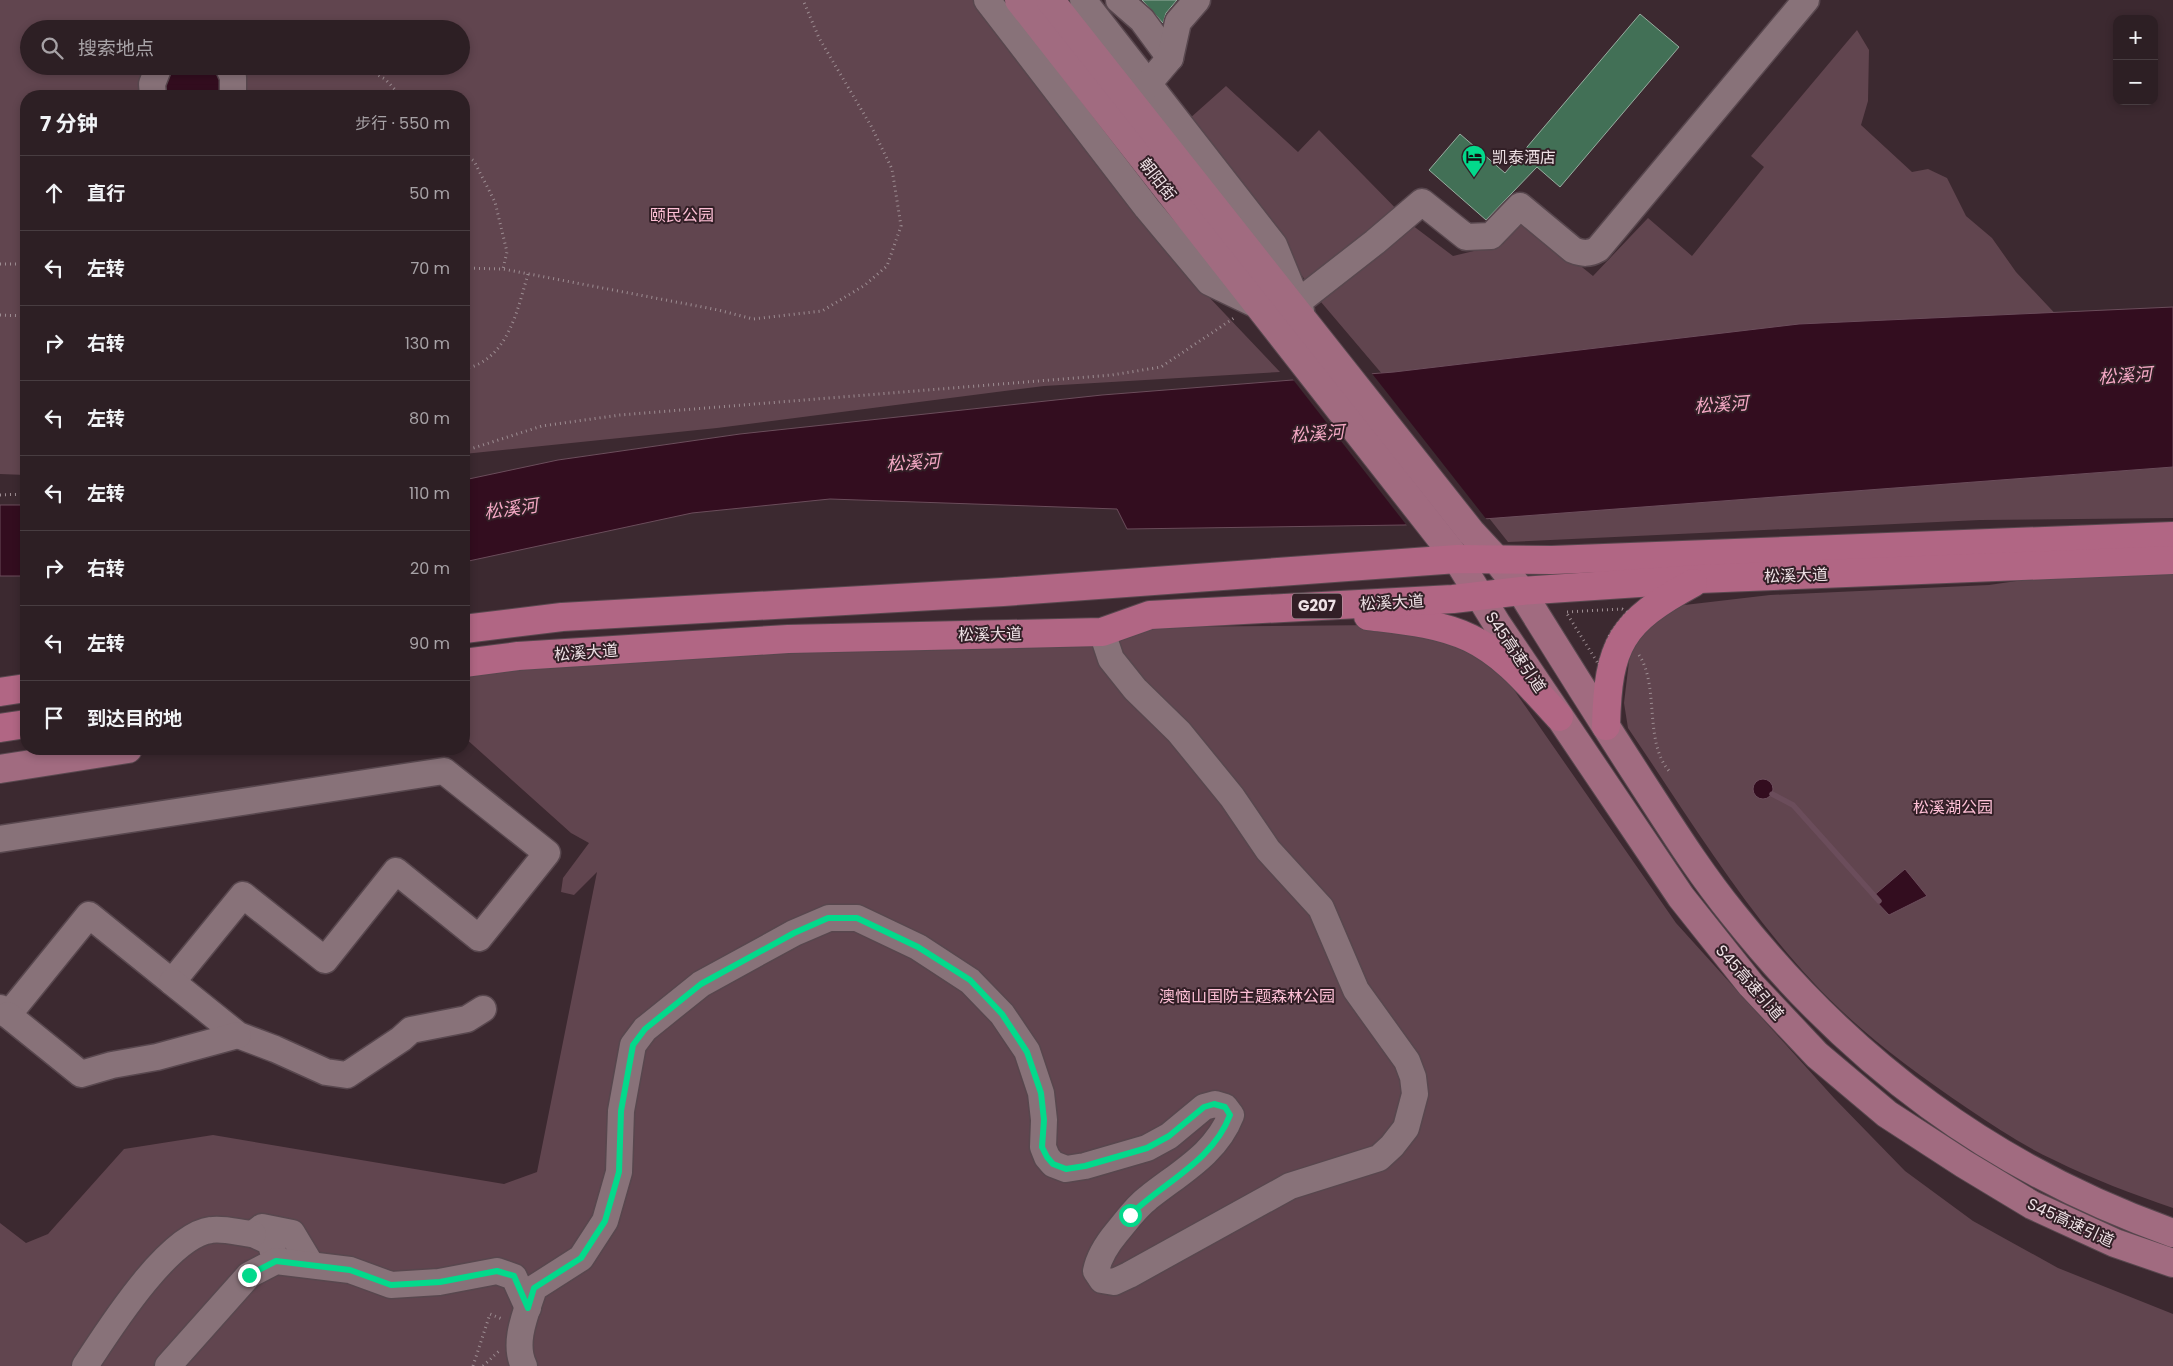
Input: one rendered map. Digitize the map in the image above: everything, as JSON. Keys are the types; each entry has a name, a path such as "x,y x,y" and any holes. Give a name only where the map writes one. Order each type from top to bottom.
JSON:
{"highway":[{"name":"松溪大道","path":"470,628 562,617 1003,592 1456,559 1552,560 2173,536"},
{"name":"松溪大道","path":"470,662 518,656 788,639 1102,632 1150,615 1480,597 1521,591 1700,579 2173,560"},
{"path":"1606,726 1611,665 1626,634 1655,605 1700,579"},
{"path":"1307,607 1441,628 1469,638 1500,657 1560,716"},
{"path":"0,692 20,689"},
{"path":"0,728 20,725"}],"main road":[{"name":"朝阳街","path":"1019,0 1130,102 1255,304 1436,533"},
{"name":"朝阳街","path":"1050,0 1130,102 1299,310 1328,350 1471,532"},
{"name":"S45高速引道","path":"1471,532 1496,558 1521,591 1680,840 1731,912 1764,952 1849,1042 1905,1088 1984,1142 2064,1186 2173,1233"},
{"name":"S45高速引道","path":"1436,533 1456,559 1707,932 1751,985 1817,1055 1887,1114 2032,1205 2115,1243 2173,1263"},
{"path":"0,769 90,755"}],"street":[{"path":"987,0 1147,208 1209,282 1255,304"},
{"path":"1083,0 1130,102 1170,58 1178,22 1188,3"},
{"path":"1119,0 1142,20 1170,58"},
{"path":"1299,310 1422,202 1466,237 1491,236 1520,206 1573,250 1582,254 1591,253 1598,249 1806,0"},
{"path":"152,90 152,84 156,75"},
{"path":"232,75 233,90"},
{"path":"524,1366 520,1358 524,1318 534,1288 581,1258 605,1221 619,1172 621,1111 633,1045 645,1029 701,984 794,933 828,918 857,918 918,947 970,980 1002,1014 1027,1052 1041,1093 1044,1120 1042,1147 1053,1164 1066,1169 1085,1166 1147,1148 1169,1136 1204,1107 1214,1104 1225,1107 1230,1115 1226,1128 1215,1142 1195,1163 1147,1198 1130,1215 1109,1242 1099,1259 1096,1272 1102,1280 1114,1282 1129,1275 1290,1186 1379,1158 1396,1142 1411,1115 1415,1094 1413,1077 1407,1061 1356,990 1322,908 1268,850 1232,797 1179,732 1135,689 1111,659 1102,632"},
{"path":"0,839 444,770 547,853 479,938 396,871 325,960 243,894 172,982"},
{"path":"238,1035 158,1057 112,1065 81,1074 4,1011 88,915 238,1035 326,1072 347,1074 401,1039 411,1030 468,1019 483,1009"},
{"path":"253,1234 262,1227 292,1233 310,1263"},
{"path":"85,1366 163,1260 190,1239 210,1230 253,1234 270,1242 276,1261"},
{"path":"168,1366 249,1275 276,1261 310,1263 350,1270 391,1285 440,1282 497,1271 514,1276 524,1318"}],"path":[{"path":"470,268 503,269 718,310 753,319 822,311 866,285 887,266 901,226 892,169 871,126 820,38 802,0"},
{"path":"378,75 385,79 395,90"},
{"path":"470,159 474,162 495,202 507,252 503,269"},
{"path":"0,264 20,264"},
{"path":"470,368 477,366 490,355 511,329 528,274"},
{"path":"470,449 542,426 620,415 1112,376 1161,367 1255,304"},
{"path":"0,315 20,316"},
{"path":"0,494 20,494"},
{"path":"1622,609 1627,612 1610,634 1599,665 1566,612 1622,609"},
{"path":"1633,650 1643,661 1661,759 1671,773"},
{"path":"473,1366 490,1314 524,1318"}],"green space":[{"name":"颐民公园","path":"0,0 975,0 1207,295 1280,372 1044,386 717,428 470,453 470,90 20,90 20,475 0,474"},
{"path":"1857,30 1869,50 1868,101 1861,125 1912,172 1928,169 1947,178 1966,216 1992,238 2016,272 2063,322 1394,388 1321,302 1189,119 1226,86 1298,152 1319,130 1412,225 1453,256 1503,244 1524,220 1593,276 1648,218 1692,256 1764,167 1751,156"},
{"path":"2173,467 2173,518 1980,520 1508,542 1489,518"},
{"name":"松溪湖公园","path":"2173,571 2173,1208 2083,1174 2020,1142 1977,1115 1926,1079 1848,1017 1786,952 1738,890 1628,728 1624,703 1630,653 1639,636 1676,606 1770,595 1989,585 2051,576"},
{"name":"澳恼山国防主题森林公园","path":"1381,625 1449,638 1505,677 1676,923 1834,1098 1905,1171 1973,1221 2058,1268 2173,1314 2173,1366 0,1366 0,1223 26,1243 48,1234 124,1149 213,1135 504,1184 537,1172 597,872 574,895 561,892 563,878 589,843 571,833 470,742 470,661 1035,628"}],"water":[{"path":"165,75 222,75 226,90 161,90"},
{"name":"松溪河","path":"2173,307 2173,467 1404,525 1127,529 1117,509 830,499 692,513 470,561 470,479 558,460 740,434 1102,395 1394,372 1799,324"},
{"path":"0,505 20,505 20,576 0,576"},
{"path":"1763,779 1770,782 1773,789 1770,796 1763,799 1756,796 1753,789 1756,782"},
{"path":"1905,869 1927,896 1889,915 1872,897"}],"pier":[{"path":"1370,371 1487,520 1408,527 1291,377"}],"building":[{"path":"1142,0 1177,0 1166,13 1163,23"},
{"path":"1640,14 1679,47 1560,187 1537,167 1486,220 1429,170 1460,134 1505,173"}],"waterway":[{"path":"1772,794 1793,805 1879,901"}],"place":[{"name":"凯泰酒店","path":"1474,178"}],"route":[{"path":"249,1275 276,1261 310,1263 350,1270 391,1285 440,1282 497,1271 514,1276 528,1308 534,1288 581,1258 605,1221 619,1172 621,1111 633,1045 645,1029 701,984 794,933 828,918 857,918 918,947 970,980 1002,1014 1027,1052 1041,1093 1044,1120 1042,1147 1053,1164 1066,1169 1085,1166 1147,1148 1169,1136 1204,1107 1214,1104 1225,1107 1230,1115 1226,1128 1215,1142 1195,1163 1147,1198 1130,1215"}]}
